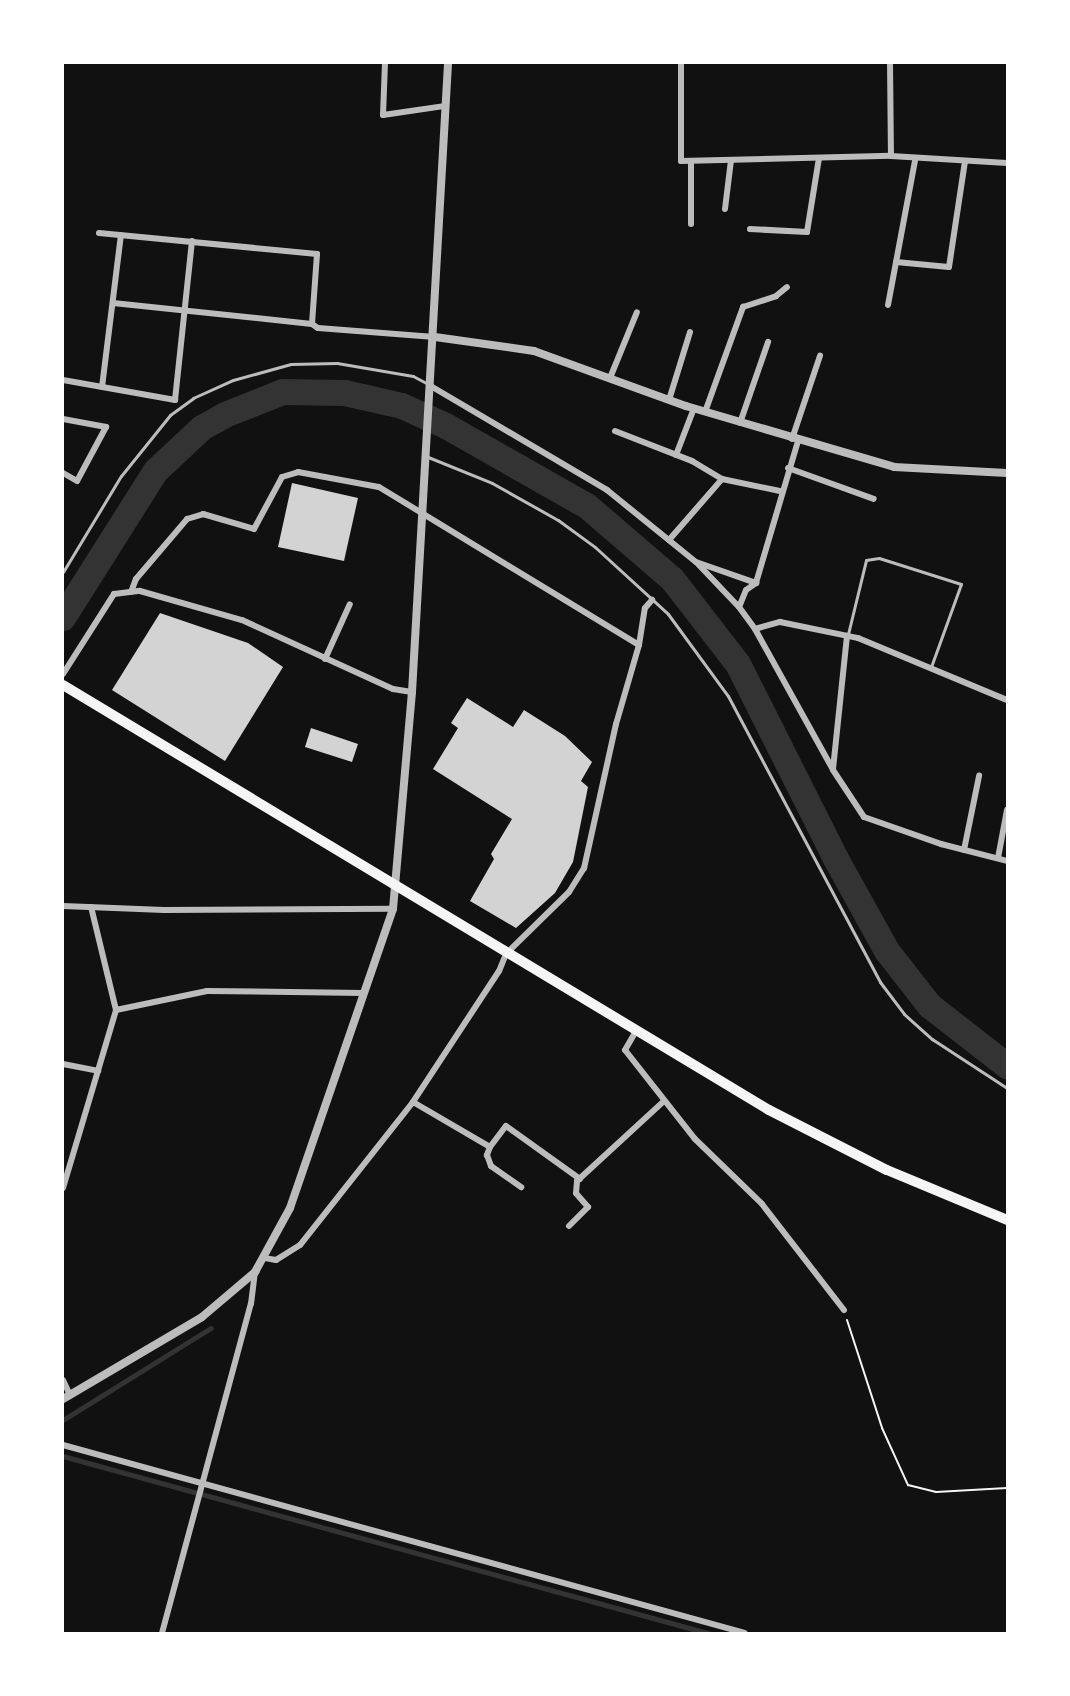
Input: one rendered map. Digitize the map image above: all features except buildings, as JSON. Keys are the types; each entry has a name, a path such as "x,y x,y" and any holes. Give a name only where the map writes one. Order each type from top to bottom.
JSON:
{"highway":[{"path":"63,685 506,954 789,1120 887,1170 1007,1220"}],"street":[{"path":"385,63 383,114 446,106"},
{"path":"63,1380 66,1397 201,1317 255,1272 265,1258 290,1208 393,909 397,888 412,692 429,388 435,337 434,276 448,63"},
{"path":"681,63 681,161 891,156 915,161 1007,163"},
{"path":"890,63 891,156"},
{"path":"750,229 807,232 819,158"},
{"path":"725,209 731,160"},
{"path":"691,161 691,224"},
{"path":"888,305 915,161"},
{"path":"896,262 949,267 965,161"},
{"path":"99,232 317,254 312,324"},
{"path":"102,387 121,235"},
{"path":"63,380 175,400 192,241"},
{"path":"705,412 743,307 776,296 787,287"},
{"path":"113,303 312,324 318,328 435,337 534,351 705,412 894,468 1007,473"},
{"path":"610,378 637,312"},
{"path":"669,400 690,332"},
{"path":"740,423 768,342"},
{"path":"739,608 746,590 756,583 780,491 820,356"},
{"path":"429,388 607,490 696,562 739,608 755,629 833,770 864,817 1007,861"},
{"path":"676,455 694,408"},
{"path":"63,418 106,427 77,481 63,473"},
{"path":"615,431 676,455 722,479 780,491"},
{"path":"788,468 874,499"},
{"path":"131,592 136,579 187,519 203,514 254,529 282,477 298,472 379,487 639,645"},
{"path":"669,540 722,479"},
{"path":"696,562 756,583"},
{"path":"63,674 114,594 140,591 242,620 393,689 412,692"},
{"path":"265,1258 276,1260 300,1245 413,1102 500,971 506,954 568,892 584,868 616,724 639,645 645,608 652,600"},
{"path":"325,659 350,604"},
{"path":"755,629 780,622 847,636 1007,700"},
{"path":"833,770 847,636"},
{"path":"964,849 978,776"},
{"path":"998,858 1007,810"},
{"path":"63,906 393,909"},
{"path":"63,1188 116,1010 91,907"},
{"path":"116,1010 207,992 363,993"},
{"path":"636,1031 625,1050 695,1139 762,1204 844,1310"},
{"path":"63,1064 98,1071"},
{"path":"569,1226 588,1207 576,1193 580,1179 664,1101"},
{"path":"413,1102 490,1147"},
{"path":"521,1187 491,1166 487,1155 490,1147 506,1126 580,1179"},
{"path":"162,1633 251,1304 255,1272"},
{"path":"63,1445 745,1633"}],"lane":[{"path":"63,572 121,476 170,415 193,398 233,380 291,364 337,363 413,376 429,388"},
{"path":"426,452 492,483 558,520 595,547 668,614 728,696 880,982 904,1014 932,1039 1007,1088"},
{"path":"847,636 866,560 879,558 961,584 931,669"}],"path":[{"path":"844,1310 882,1428 908,1485 936,1492 1007,1488"}],"waterway":[{"path":"63,618 156,471 202,428 225,415 283,392 345,393 402,406 446,426 587,506 673,580 738,664 836,859 887,951 930,1006 1007,1066"},
{"path":"63,1420 211,1328"},
{"path":"63,1456 708,1633"}]}
